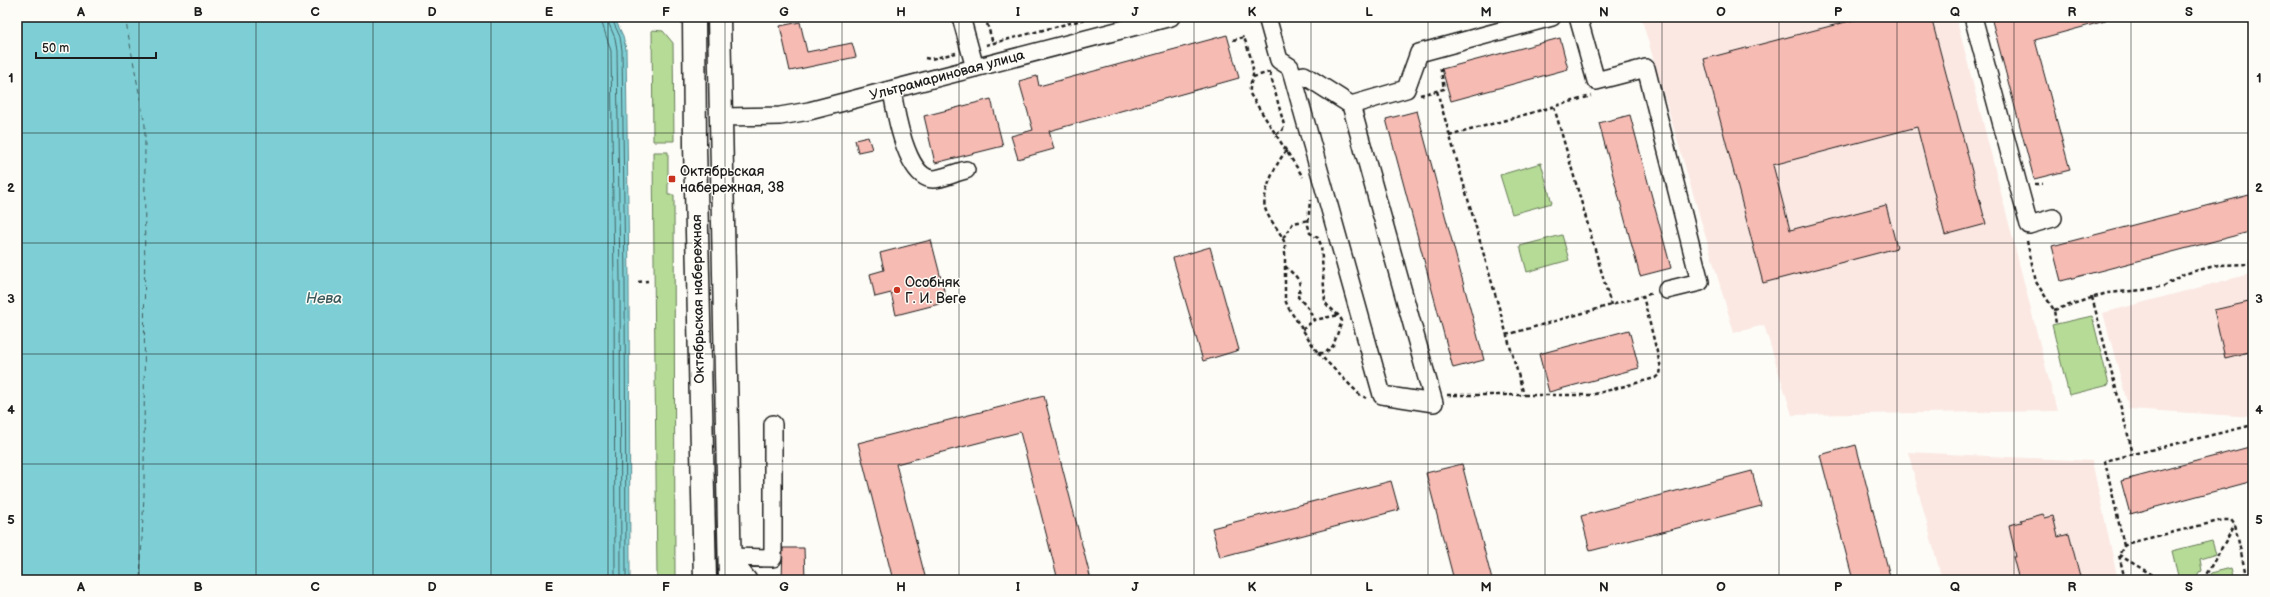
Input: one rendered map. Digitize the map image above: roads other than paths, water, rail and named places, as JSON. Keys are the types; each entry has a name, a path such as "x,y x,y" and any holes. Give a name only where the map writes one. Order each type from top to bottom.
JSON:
{"main road":[{"name":"Октябрьская набережная","path":"694,17 695,145 705,580"},
{"name":"Октябрьская набережная","path":"719,17 730,580"}],"street":[{"path":"961,17 975,68"},
{"name":"Ультрамариновая улица","path":"720,117 780,116 801,112 892,90 1171,17"},
{"path":"1267,17 1279,60 1290,67 1382,395 1434,403 1351,105 1304,75 1293,77"},
{"path":"1351,105 1406,89 1419,53 1552,17"},
{"path":"1578,17 1596,81 1646,68 1700,282 1660,288"},
{"path":"1973,17 2029,226 2053,218"},
{"path":"892,90 907,152 912,164 921,175 932,179 966,170"},
{"path":"730,557 773,558 773,424"},
{"path":"730,557 748,580"}],"water":[{"name":"Нева","path":"17,17 614,17 623,36 626,49 629,282 630,580 17,580"}],"place":[{"name":"Октябрьская набережная, 38","path":"672,179"},
{"name":"Особняк Г. И. Веге","path":"897,290"}]}
